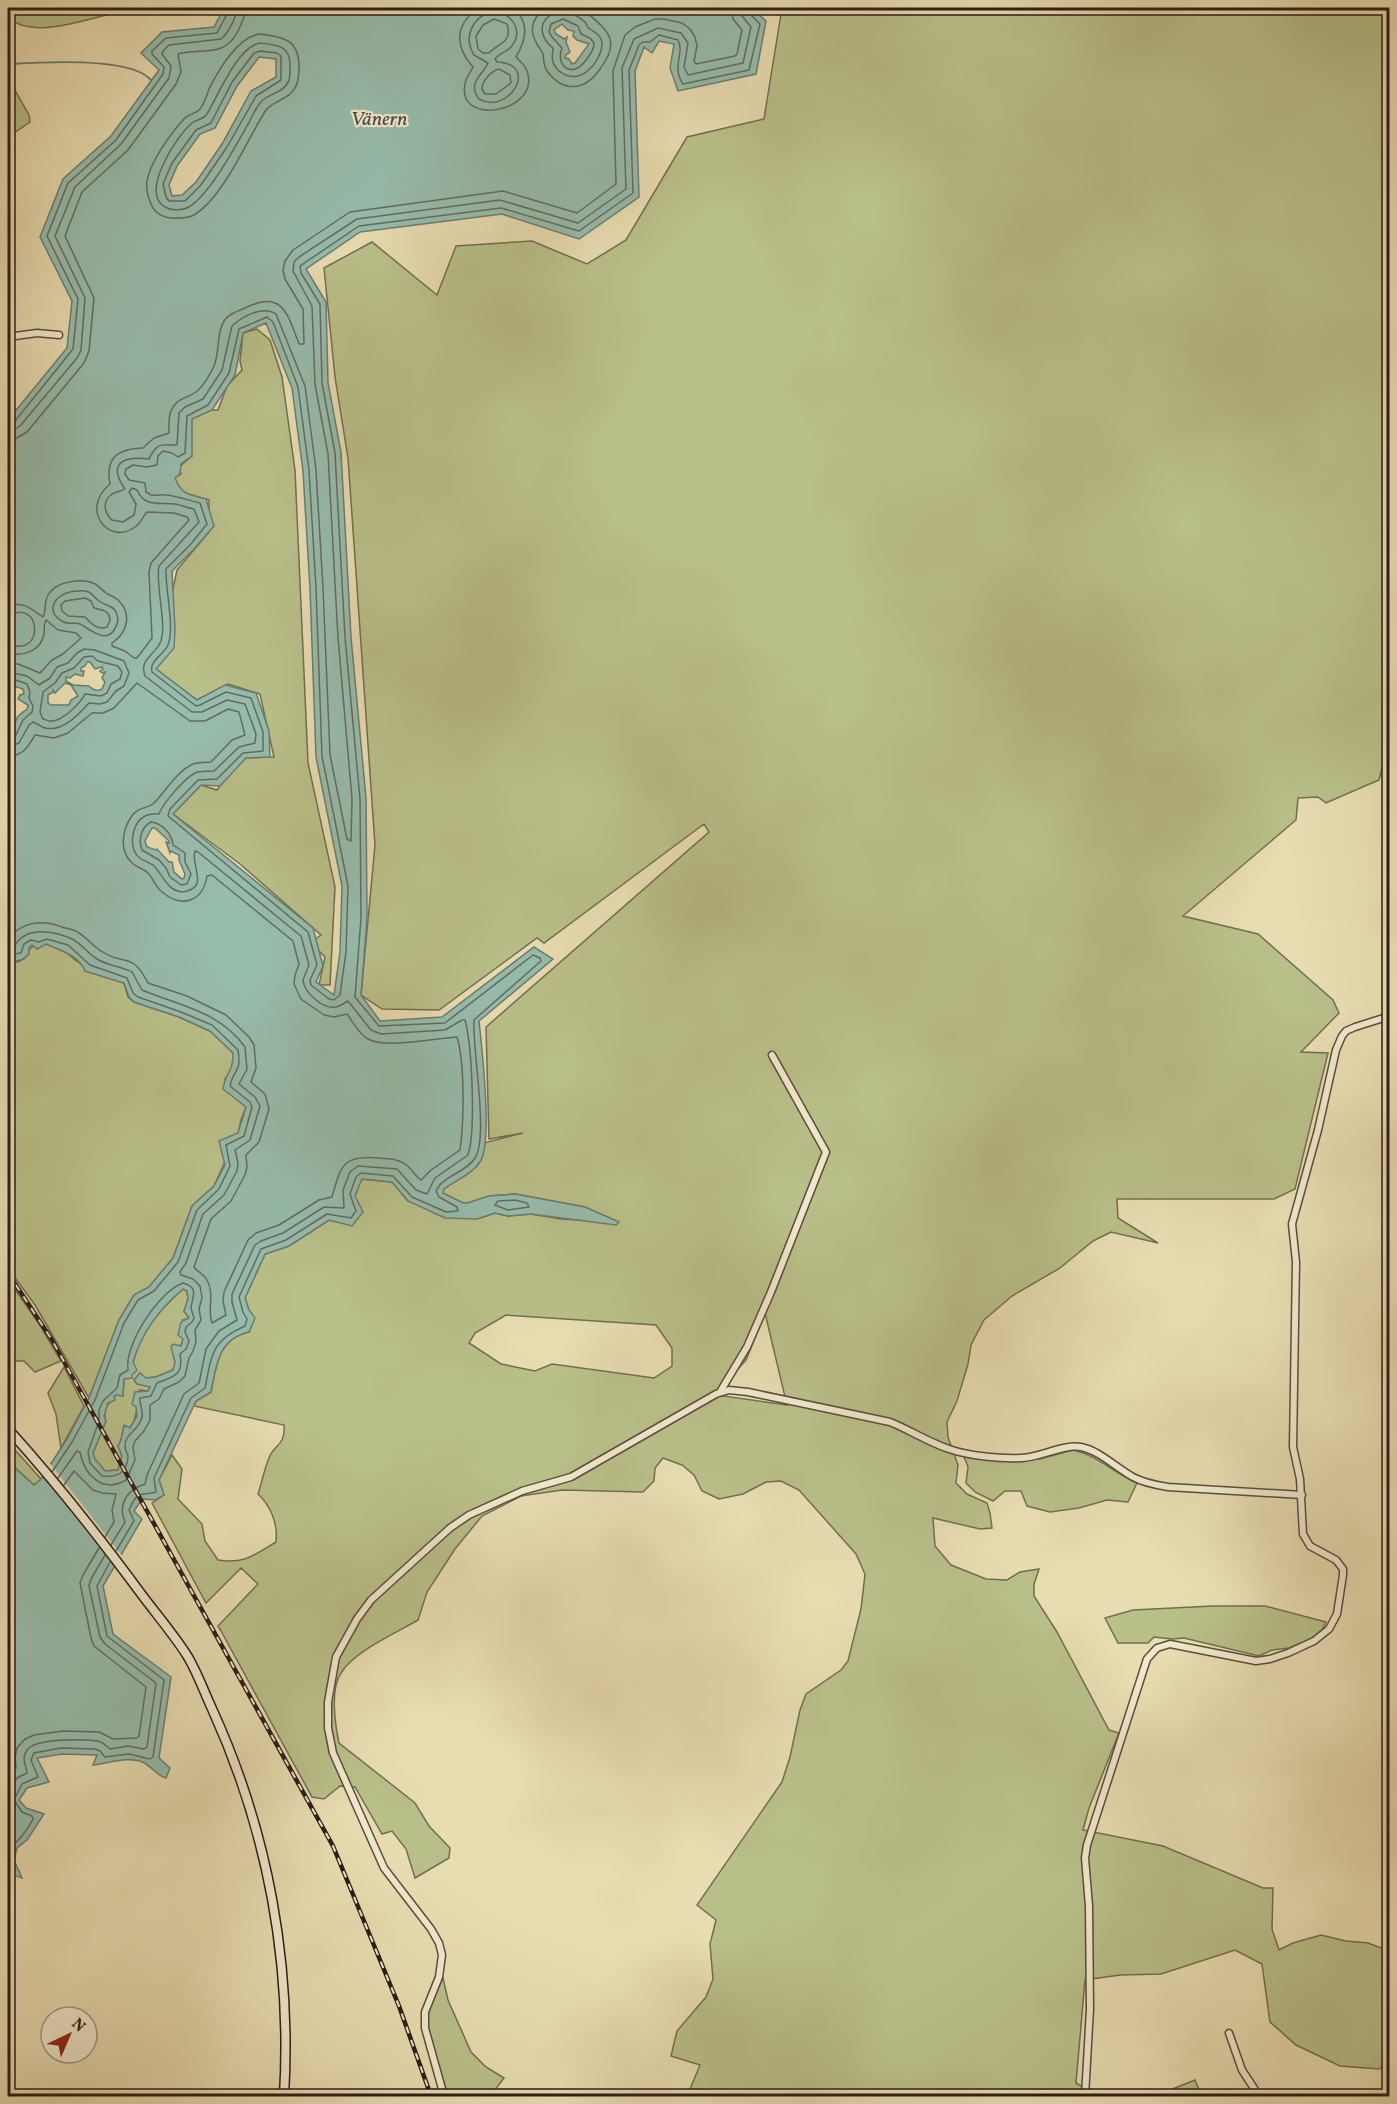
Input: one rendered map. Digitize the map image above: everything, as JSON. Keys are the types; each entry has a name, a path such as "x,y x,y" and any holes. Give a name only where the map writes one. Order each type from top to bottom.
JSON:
{"street":[{"path":"8,337 37,333 59,335"},
{"path":"1085,2097 1090,2009 1087,1845 1147,1659 1157,1648 1170,1644 1249,1660 1263,1660 1288,1653 1305,1645 1329,1629 1337,1614 1342,1569 1336,1560 1314,1550 1306,1541 1302,1524 1302,1494 1293,1447 1296,1270 1292,1236 1293,1214 1318,1130 1336,1050 1342,1036 1346,1030 1389,1016"},
{"path":"719,1393 751,1338 826,1152 772,1055"},
{"path":"444,2097 425,2028 425,2012 440,1977 442,1954 439,1943 431,1929 384,1868 333,1753 328,1728 328,1702 336,1657 370,1600 450,1528 469,1515 522,1491 571,1477 719,1393 729,1390 890,1422 949,1449 971,1454 1020,1458 1040,1456 1077,1446 1090,1449 1133,1477 1149,1484 1168,1488 1302,1494"},
{"path":"8,1429 124,1570 188,1658 233,1755 269,1878 282,1956 286,2016 284,2097"},
{"path":"1229,2033 1242,2070 1259,2097"}],"green space":[{"path":"8,8 115,8 107,15 42,28 17,23 8,17"},
{"path":"805,8 1389,8 1389,741 1379,780 1326,803 1318,797 1298,798 1296,820 1183,916 1258,934 1333,1000 1339,1013 1301,1052 1328,1053 1295,1189 1274,1199 1117,1199 1118,1218 1158,1243 1111,1232 1093,1241 1060,1268 1012,1296 984,1320 971,1345 957,1401 947,1422 948,1437 958,1465 956,1483 967,1494 987,1503 992,1528 980,1529 933,1518 935,1546 951,1565 986,1579 1007,1580 1020,1572 1039,1569 1034,1584 1034,1596 1057,1632 1109,1730 1119,1733 1089,1808 1083,1830 1163,1846 1263,1888 1273,1888 1272,1929 1279,1950 1293,1943 1321,1935 1368,1943 1389,1951 1389,2062 1379,2069 1340,2066 1296,2045 1270,2022 1262,1964 1235,1950 1161,1974 1120,1975 1085,1980 1076,2083 1099,2096 679,2096 690,2089 700,2065 671,2056 677,2031 706,1997 713,1979 710,1944 716,1920 697,1905 782,1782 806,1694 841,1670 848,1661 861,1609 865,1574 856,1554 799,1490 781,1481 766,1482 743,1494 719,1499 702,1491 694,1475 682,1465 663,1458 655,1468 654,1481 643,1492 562,1490 521,1496 482,1516 455,1549 427,1592 418,1620 355,1657 341,1673 335,1688 335,1717 339,1743 415,1803 429,1826 450,1848 449,1858 415,1878 406,1849 392,1831 382,1834 355,1787 340,1786 324,1799 312,1797 218,1626 258,1584 241,1568 206,1603 152,1503 164,1495 159,1480 172,1455 182,1469 178,1499 202,1524 205,1541 218,1560 242,1559 276,1542 273,1516 267,1504 258,1494 271,1454 283,1437 284,1425 194,1406 196,1401 211,1392 217,1363 225,1347 239,1335 249,1332 254,1318 245,1298 265,1254 289,1246 329,1220 340,1222 355,1196 361,1179 392,1182 408,1201 477,1219 495,1213 508,1216 531,1214 561,1219 618,1222 585,1207 515,1194 489,1196 463,1203 442,1191 475,1168 483,1155 484,1143 523,1133 489,1139 486,1027 709,832 704,824 544,943 537,938 439,1010 382,1009 361,995 375,845 348,458 335,377 324,268 372,242 437,295 456,246 532,241 587,264 626,240 687,137 764,119 781,14","holes":["765,1313 787,1405 723,1396 728,1380 746,1360","506,1315 656,1325 672,1348 672,1366 654,1378 552,1364 535,1371 501,1364 469,1343 475,1333"]},
{"path":"8,78 29,115 30,122 8,137"},
{"path":"257,329 270,340 282,377 295,470 308,763 335,887 330,985 319,985 325,957 314,940 321,935 240,864 173,814 201,785 217,790 240,758 274,757 260,694 228,684 197,700 156,669 177,570 209,532 209,500 184,493 174,478 181,474 178,468 192,456 186,431 196,410 218,410 227,386 242,370 240,361 243,333"},
{"path":"46,944 65,951 83,965 85,971 124,983 128,997 134,1002 179,1017 210,1031 233,1053 234,1066 225,1079 246,1107 238,1133 214,1186 192,1206 173,1258 149,1287 134,1295 119,1320 89,1398 35,1305 8,1268 8,961 18,962 25,958 32,947"},
{"path":"8,1279 61,1361 35,1372 24,1361 8,1361"},
{"path":"183,1289 187,1291 188,1299 184,1311 189,1318 183,1320 183,1339 173,1370 156,1377 145,1378 140,1373 134,1380 137,1384 151,1386 148,1391 139,1390 134,1419 130,1428 124,1426 118,1446 122,1456 118,1470 105,1471 94,1459 93,1453 106,1421 107,1406 116,1395 123,1396 124,1378 131,1375 137,1349 148,1327"},
{"path":"64,1367 84,1406 61,1448 56,1414 48,1393"},
{"path":"8,1442 41,1479 34,1485 14,1467 8,1465"},
{"path":"1073,1450 1098,1460 1137,1483 1128,1502 1107,1500 1079,1508 1050,1512 1027,1506 1021,1491 1005,1491 993,1501 975,1492 966,1483 968,1467 963,1454 1023,1460 1040,1459"},
{"path":"1265,1606 1326,1622 1321,1632 1311,1639 1259,1656 1184,1638 1154,1637 1148,1643 1118,1643 1105,1618 1133,1610"},
{"path":"443,1978 448,2000 471,2052 486,2067 504,2078 494,2091 497,2096 447,2096 435,2061 428,2023 431,1999"},
{"path":"1195,2080 1202,2096 1155,2096"}],"water":[{"name":"Vänern","path":"224,8 751,8 766,21 756,74 678,91 670,68 674,44 659,41 652,53 644,47 635,71 639,197 579,239 502,214 360,232 306,269 326,302 328,383 341,452 351,637 366,798 367,918 361,995 380,1021 442,1017 534,947 553,959 479,1021 486,1114 484,1149 478,1165 444,1189 443,1193 463,1203 489,1196 515,1194 585,1207 619,1222 616,1225 531,1214 508,1216 495,1213 477,1219 445,1218 408,1201 392,1182 362,1179 355,1196 363,1212 352,1226 329,1220 289,1246 265,1254 245,1298 255,1318 249,1332 231,1341 220,1355 211,1392 196,1401 159,1480 164,1495 155,1500 142,1499 134,1511 142,1519 103,1586 113,1634 171,1677 159,1758 170,1768 166,1778 146,1764 134,1760 93,1765 97,1755 62,1754 37,1758 49,1782 27,1788 19,1800 26,1808 44,1814 27,1840 17,1848 14,1860 22,1878 8,1873 8,1465 14,1467 34,1485 41,1479 67,1439 89,1398 119,1320 134,1295 149,1287 173,1258 192,1206 214,1186 225,1165 219,1141 238,1133 246,1107 223,1089 232,1064 233,1053 210,1031 179,1017 134,1002 129,997 124,983 85,971 74,957 46,944 37,949 32,945 29,948 29,954 24,958 8,961 8,739 18,716 27,709 28,705 18,699 24,694 23,689 8,686 8,420 67,348 72,301 40,237 63,179 111,136 159,70 141,53 162,32 214,27","holes":["562,24 568,30 574,31 573,36 577,40 589,44 575,63 572,64 569,59 565,58 570,52 566,42 567,37 564,39 554,30","259,57 276,59 276,77 251,91 222,144 196,182 182,195 172,196 169,185 177,166 200,134 215,128 237,86","266,323 292,388 303,471 316,757 342,886 340,952 334,995 316,982 323,966 313,928 173,814 201,785 220,786 246,758 270,757 269,731 256,693 225,685 197,700 156,669 174,648 172,571 214,526 206,499 186,493 180,488 175,478 180,474 181,464 192,456 192,419 212,410 235,375 243,333","87,662 90,662 95,669 102,667 100,671 105,672 102,678 105,682 102,689 95,690 89,686 73,685 66,681 66,677 70,678 75,674 83,676 84,671 81,671","65,683 71,685 78,696 71,700 69,705 51,705 48,703 48,695 53,690 55,693","152,828 155,828 169,841 169,843 166,842 170,853 171,851 179,855 185,874 184,878 182,879 174,872 172,862 169,862 157,849 147,847 145,841","183,1289 187,1291 188,1299 184,1311 189,1318 181,1322 178,1335 183,1339 181,1346 173,1344 171,1347 175,1362 173,1370 156,1377 146,1378 140,1373 134,1380 137,1384 150,1387 148,1391 135,1392 132,1404 136,1407 137,1416 130,1428 124,1425 118,1446 122,1456 118,1470 105,1471 93,1453 106,1421 104,1416 108,1403 115,1400 116,1395 123,1396 124,1379 132,1378 137,1370 133,1362 141,1341 152,1322"]}],"pier":[{"path":"49,1462 123,1557 116,1569 41,1473"}],"waterway":[{"path":"12,64 64,62 106,64 141,73 151,80"}],"railway":[{"path":"8,1273 52,1340 333,1846 399,2006 431,2096"}]}
